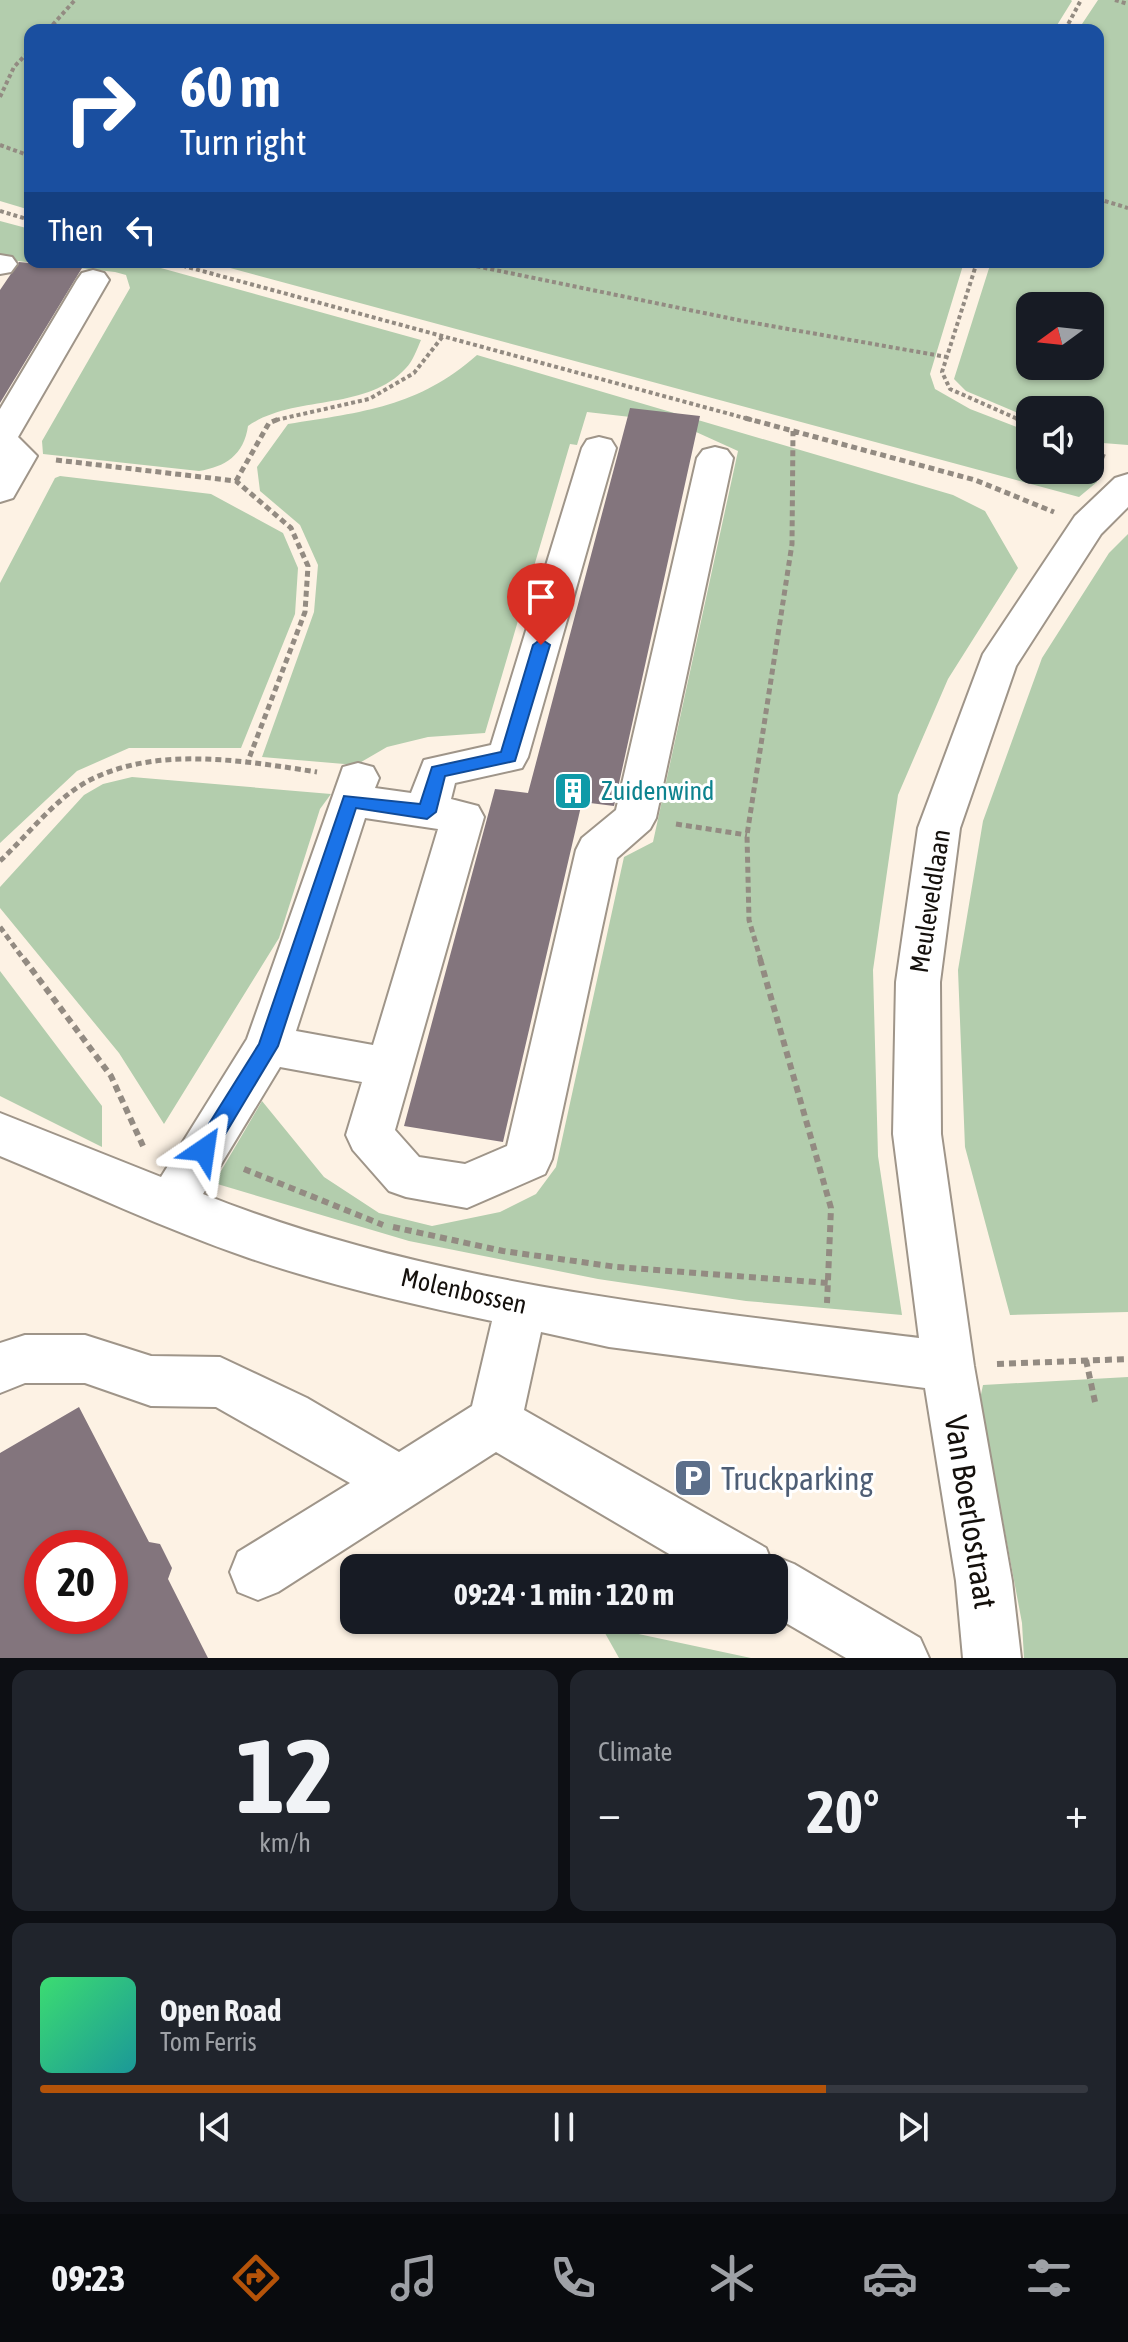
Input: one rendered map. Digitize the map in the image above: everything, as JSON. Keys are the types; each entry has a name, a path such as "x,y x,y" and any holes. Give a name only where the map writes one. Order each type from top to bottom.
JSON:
{"street":[{"path":"0,490 6,445 93,280"},
{"path":"427,812 438,771 508,757 599,448"},
{"path":"170,1205 268,1046 354,789 427,812 463,817 370,1135 406,1176 467,1186 528,1159 597,850 635,818 715,458"},
{"name":"Meuleveldlaan","path":"948,1366 917,1134 918,982 939,828 997,664 1088,525 1128,486"},
{"path":"268,1046 389,1067"},
{"name":"Molenbossen","path":"0,1134 250,1236 408,1280 609,1323 948,1366"},
{"path":"258,1572 495,1422 522,1304"},
{"path":"0,1368 25,1359 85,1359 151,1381 220,1382 288,1416 399,1482"},
{"name":"Van Boerlostraat","path":"948,1366 984,1581 992,1658"},
{"path":"495,1422 722,1554"},
{"path":"788,1592 900,1658"}],"path":[{"path":"53,24 75,0"},
{"path":"1068,24 1081,0"},
{"path":"1115,0 1128,4"},
{"path":"0,97 14,67 24,56"},
{"path":"0,145 24,154"},
{"path":"1104,201 1128,208"},
{"path":"0,211 24,218"},
{"path":"191,268 975,480 1088,525"},
{"path":"485,268 743,321 947,357"},
{"path":"975,268 942,372 950,389 1016,418"},
{"path":"236,481 269,423 290,414 369,399 414,373 443,336"},
{"path":"793,431 792,544 747,835 749,920 831,1208 826,1351"},
{"path":"6,445 236,481 291,528 308,566 305,612 248,761"},
{"path":"0,861 90,780 136,764 248,761 354,789"},
{"path":"635,818 747,835"},
{"path":"0,927 111,1076 170,1205"},
{"path":"204,1150 382,1225 503,1251 617,1267 828,1283"},
{"path":"948,1366 1128,1359"},
{"path":"1086,1360 1095,1402"}],"green space":[{"path":"0,0 1072,1 1058,24 24,24 24,208 0,201"},
{"path":"1098,0 1128,0 1128,445 1104,443 1104,396 1016,396 1016,412 966,391 954,379 989,268 1104,268 1104,24 1082,24"},
{"path":"0,221 24,227 24,262 0,259"},
{"path":"80,268 161,268 421,340 408,365 390,382 351,397 266,416 248,426 242,445 232,458 208,469 199,471 43,454 42,441 130,288 126,275"},
{"path":"230,268 962,268 930,374 935,389 970,409 1016,427 1016,480"},
{"path":"477,355 953,495 985,511 1018,568 948,679 898,795 873,970 878,1156 902,1315 746,1301 598,1279 409,1241 214,1183 262,1101 324,1177 379,1213 432,1226 500,1212 536,1194 556,1167 624,857 653,842 738,451 674,422 587,412 577,445 570,444 485,733 428,737 387,747 356,765 262,757 314,612 318,565 300,525 260,491 257,467 288,424 365,411 411,397 455,372"},
{"path":"60,476 211,494 283,533 298,568 295,614 241,748 129,748 77,771 0,843 0,583 55,478"},
{"path":"1031,484 1095,484 1079,497"},
{"path":"1128,534 1128,1312 1010,1315 965,1147 958,970 983,821 1042,658 1109,553"},
{"path":"132,777 331,794 320,809 279,938 164,1124 119,1053 0,908 0,887 84,795 103,784"},
{"path":"0,971 102,1106 102,1147 0,1096"},
{"path":"1128,1377 1128,1658 1024,1658 1022,1623 980,1399 983,1385"},
{"path":"606,1634 638,1634 751,1658 619,1658"}],"building":[{"path":"19,262 24,262 24,268 82,268 0,403 0,290"},
{"name":"Zuidenwind","path":"630,408 700,416 614,806 582,802 503,1142 404,1126 495,789 528,793"},
{"path":"79,1407 149,1542 160,1544 172,1568 168,1579 208,1658 0,1658 0,1453"}],"place":[{"name":"Zuidenwind","path":"573,791"},
{"name":"Truckparking","path":"693,1478"}],"route":[{"path":"204,1150 268,1046 350,800 427,812 438,771 508,757 541,645"}]}
